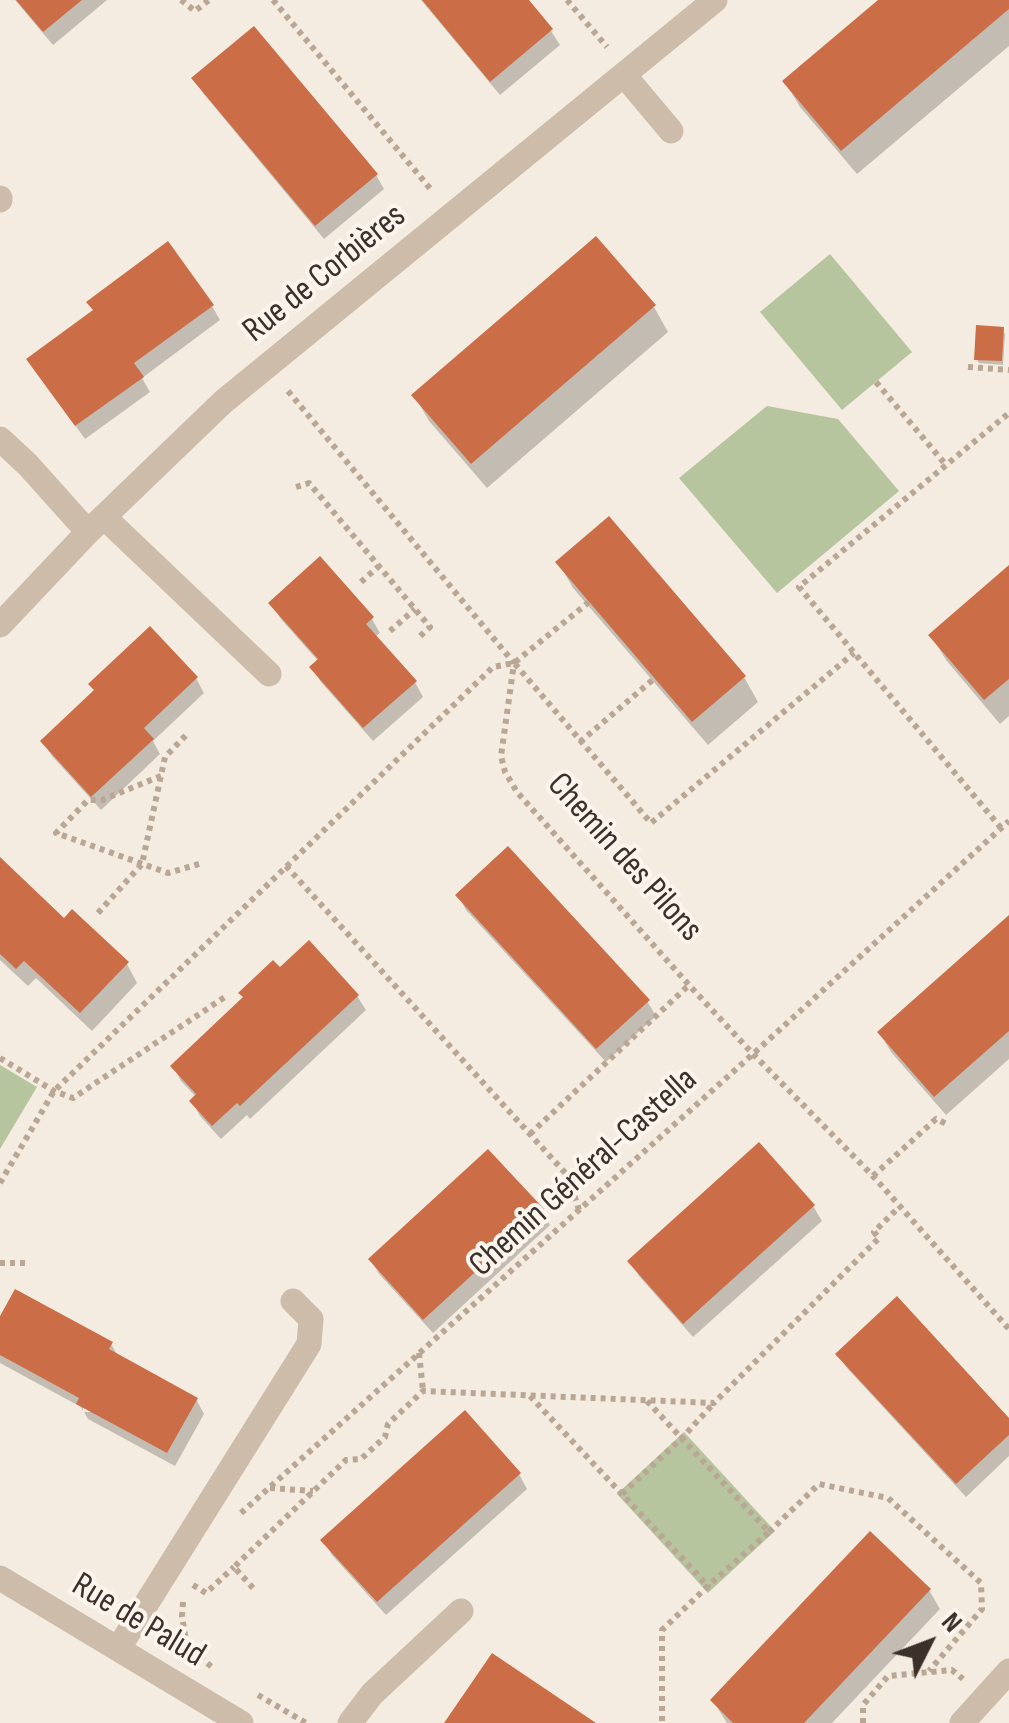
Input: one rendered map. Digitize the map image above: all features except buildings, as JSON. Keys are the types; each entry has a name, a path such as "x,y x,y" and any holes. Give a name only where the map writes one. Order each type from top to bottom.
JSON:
{"street":[{"name":"Rue de Corbières","path":"0,624 96,524 223,402 715,0"},
{"path":"624,75 671,131"},
{"path":"0,438 269,674"},
{"path":"118,1649 309,1344 311,1318 294,1300"},
{"name":"Rue de Palud","path":"0,1578 241,1723"},
{"path":"350,1723 372,1694 461,1611"},
{"path":"962,1723 1009,1670"}],"path":[{"path":"180,0 196,11 209,0"},
{"path":"273,0 433,192"},
{"path":"567,0 607,47"},
{"path":"968,367 1009,370"},
{"path":"876,382 946,465"},
{"path":"288,390 651,823 854,653"},
{"path":"1001,828 799,587 1009,413"},
{"path":"296,487 310,483 430,627 417,639"},
{"path":"361,582 379,566"},
{"path":"0,1182 54,1091 493,667 514,663 590,602"},
{"path":"390,631 414,609"},
{"name":"Chemin des Pilons","path":"514,663 501,756 517,792 689,985 873,1176 1009,1329"},
{"path":"580,742 654,678"},
{"path":"98,913 142,864 165,757 189,732"},
{"path":"161,776 102,800 88,800 56,833 168,873 199,864"},
{"name":"Chemin Général-Castella","path":"232,1520 1009,821"},
{"path":"286,866 568,1176 579,1210"},
{"path":"530,1134 689,985"},
{"path":"0,1058 54,1091 74,1098 228,995"},
{"path":"873,1176 936,1119 947,1124"},
{"path":"622,1494 879,1238 874,1232 900,1207"},
{"path":"0,1263 26,1263"},
{"path":"420,1353 423,1391"},
{"path":"214,1669 193,1651 185,1635 182,1616 188,1581 206,1593 346,1460 361,1458 384,1436 388,1424 423,1391 714,1402"},
{"path":"530,1396 708,1586"},
{"path":"646,1400 770,1532"},
{"path":"662,1723 662,1630 819,1484 888,1498 981,1583 982,1609 929,1671"},
{"path":"269,1488 313,1491"},
{"path":"967,1570 974,1564"},
{"path":"234,1567 253,1588"},
{"path":"863,1723 863,1705 888,1676 952,1670 962,1679"},
{"path":"244,1687 306,1723"}],"green space":[{"path":"830,254 912,352 842,410 760,312"},
{"path":"767,406 838,419 899,491 777,593 679,478"},
{"path":"0,1065 37,1087 0,1149"},
{"path":"684,1432 775,1531 708,1593 617,1494"}]}
